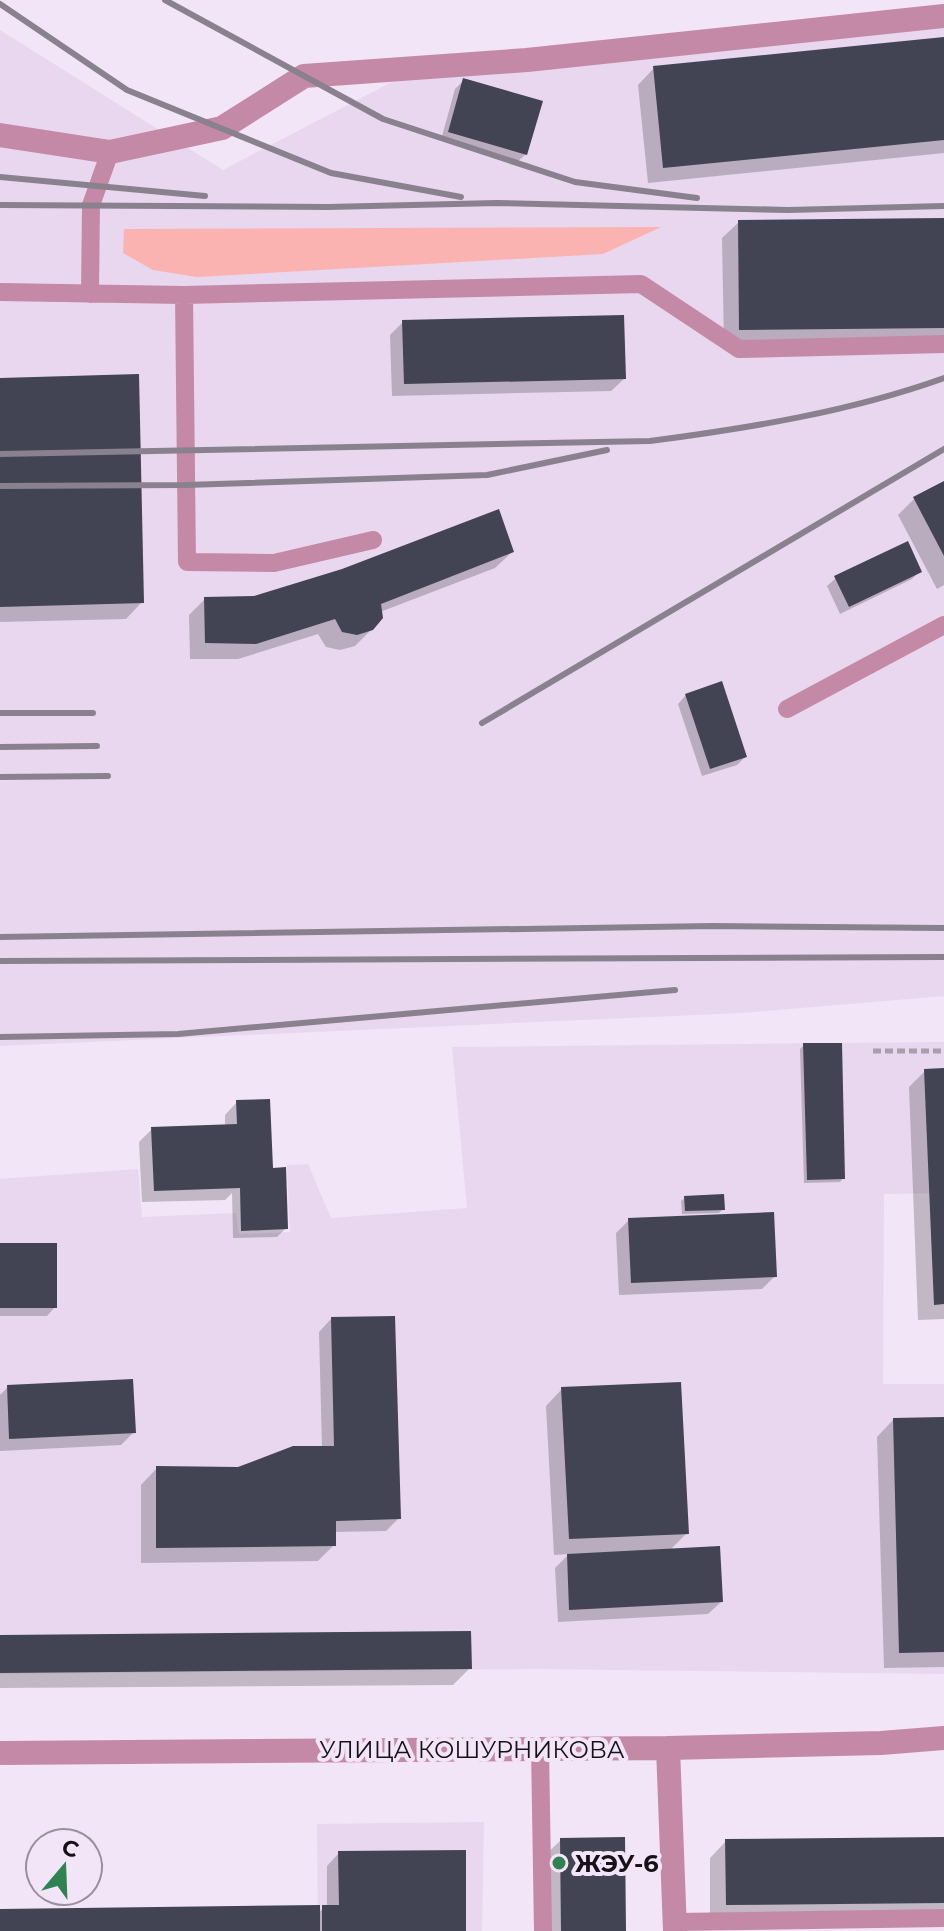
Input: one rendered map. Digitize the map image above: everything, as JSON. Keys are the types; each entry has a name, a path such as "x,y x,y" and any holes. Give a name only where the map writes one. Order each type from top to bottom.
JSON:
{"street":[{"path":"0,135 110,152 222,128 304,76 527,60 944,16"},
{"name":"УЛИЦА КОШУРНИКОВА","path":"0,1753 668,1748 881,1743 944,1738"},
{"path":"668,1748 675,1927"}],"lane":[{"path":"90,294 91,205 110,152"},
{"path":"0,292 184,295 641,284 739,349 944,344"},
{"path":"184,295 187,562 274,563 373,540"},
{"path":"787,709 944,625"},
{"path":"540,1748 543,1931"},
{"path":"675,1927 944,1918"}],"path":[{"path":"873,1051 944,1051"}],"shaded area":[{"path":"944,25 944,996 740,1013 0,1046 0,30 223,170 392,82"},
{"path":"661,227 603,254 197,277 153,270 123,253 124,229"},
{"path":"944,1042 944,1193 884,1194 883,1384 944,1384 944,1674 537,1669 0,1674 0,1179 138,1169 142,1217 236,1213 239,1234 290,1232 287,1165 308,1164 331,1218 467,1208 452,1047"},
{"path":"484,1822 482,1931 318,1931 317,1824"}],"building":[{"path":"944,37 944,140 663,168 653,66"},
{"path":"463,78 543,101 527,155 448,132"},
{"path":"944,218 944,328 739,330 738,220"},
{"path":"624,315 626,379 404,384 402,320"},
{"path":"139,374 144,603 0,607 0,378"},
{"path":"944,481 944,556 913,497"},
{"path":"499,509 514,552 381,604 383,618 373,630 357,635 342,632 335,619 256,644 205,643 204,597 254,596 342,569"},
{"path":"908,541 922,572 849,607 834,576"},
{"path":"722,681 747,757 710,769 685,694"},
{"path":"803,1043 842,1043 845,1179 807,1180"},
{"path":"944,1068 944,1304 934,1305 924,1069"},
{"path":"270,1099 273,1168 286,1167 288,1229 241,1231 240,1188 154,1191 151,1127 237,1124 236,1100"},
{"path":"724,1194 725,1210 685,1211 684,1196"},
{"path":"774,1212 777,1277 631,1283 628,1218"},
{"path":"0,1243 57,1243 57,1308 0,1308"},
{"path":"395,1316 401,1519 336,1521 336,1546 156,1548 156,1466 238,1467 293,1446 334,1446 331,1317"},
{"path":"133,1379 136,1433 9,1439 7,1385"},
{"path":"681,1382 689,1534 569,1539 561,1387"},
{"path":"944,1417 944,1652 899,1653 893,1418"},
{"path":"720,1546 723,1602 569,1610 567,1554"},
{"path":"471,1631 472,1669 0,1673 0,1635"},
{"path":"625,1837 626,1931 561,1931 560,1838"},
{"path":"944,1837 944,1903 726,1905 725,1839"},
{"path":"466,1850 466,1931 322,1931 322,1905 339,1905 338,1851"},
{"path":"320,1905 320,1931 0,1931 0,1909"}],"railway":[{"path":"165,0 383,119 575,182 697,198"},
{"path":"0,4 127,90 331,173 461,197"},
{"path":"0,177 205,196"},
{"path":"0,205 328,207 497,203 788,210 944,206"},
{"path":"0,454 650,441 798,417 872,400 944,378"},
{"path":"482,723 944,449"},
{"path":"0,486 185,485 487,475 607,450"},
{"path":"0,713 93,713"},
{"path":"0,747 97,746"},
{"path":"0,777 108,776"},
{"path":"0,937 712,926 944,928"},
{"path":"0,961 944,957"},
{"path":"0,1037 178,1034 675,990"}],"place":[{"name":"ЖЭУ-6","path":"559,1863"}]}
